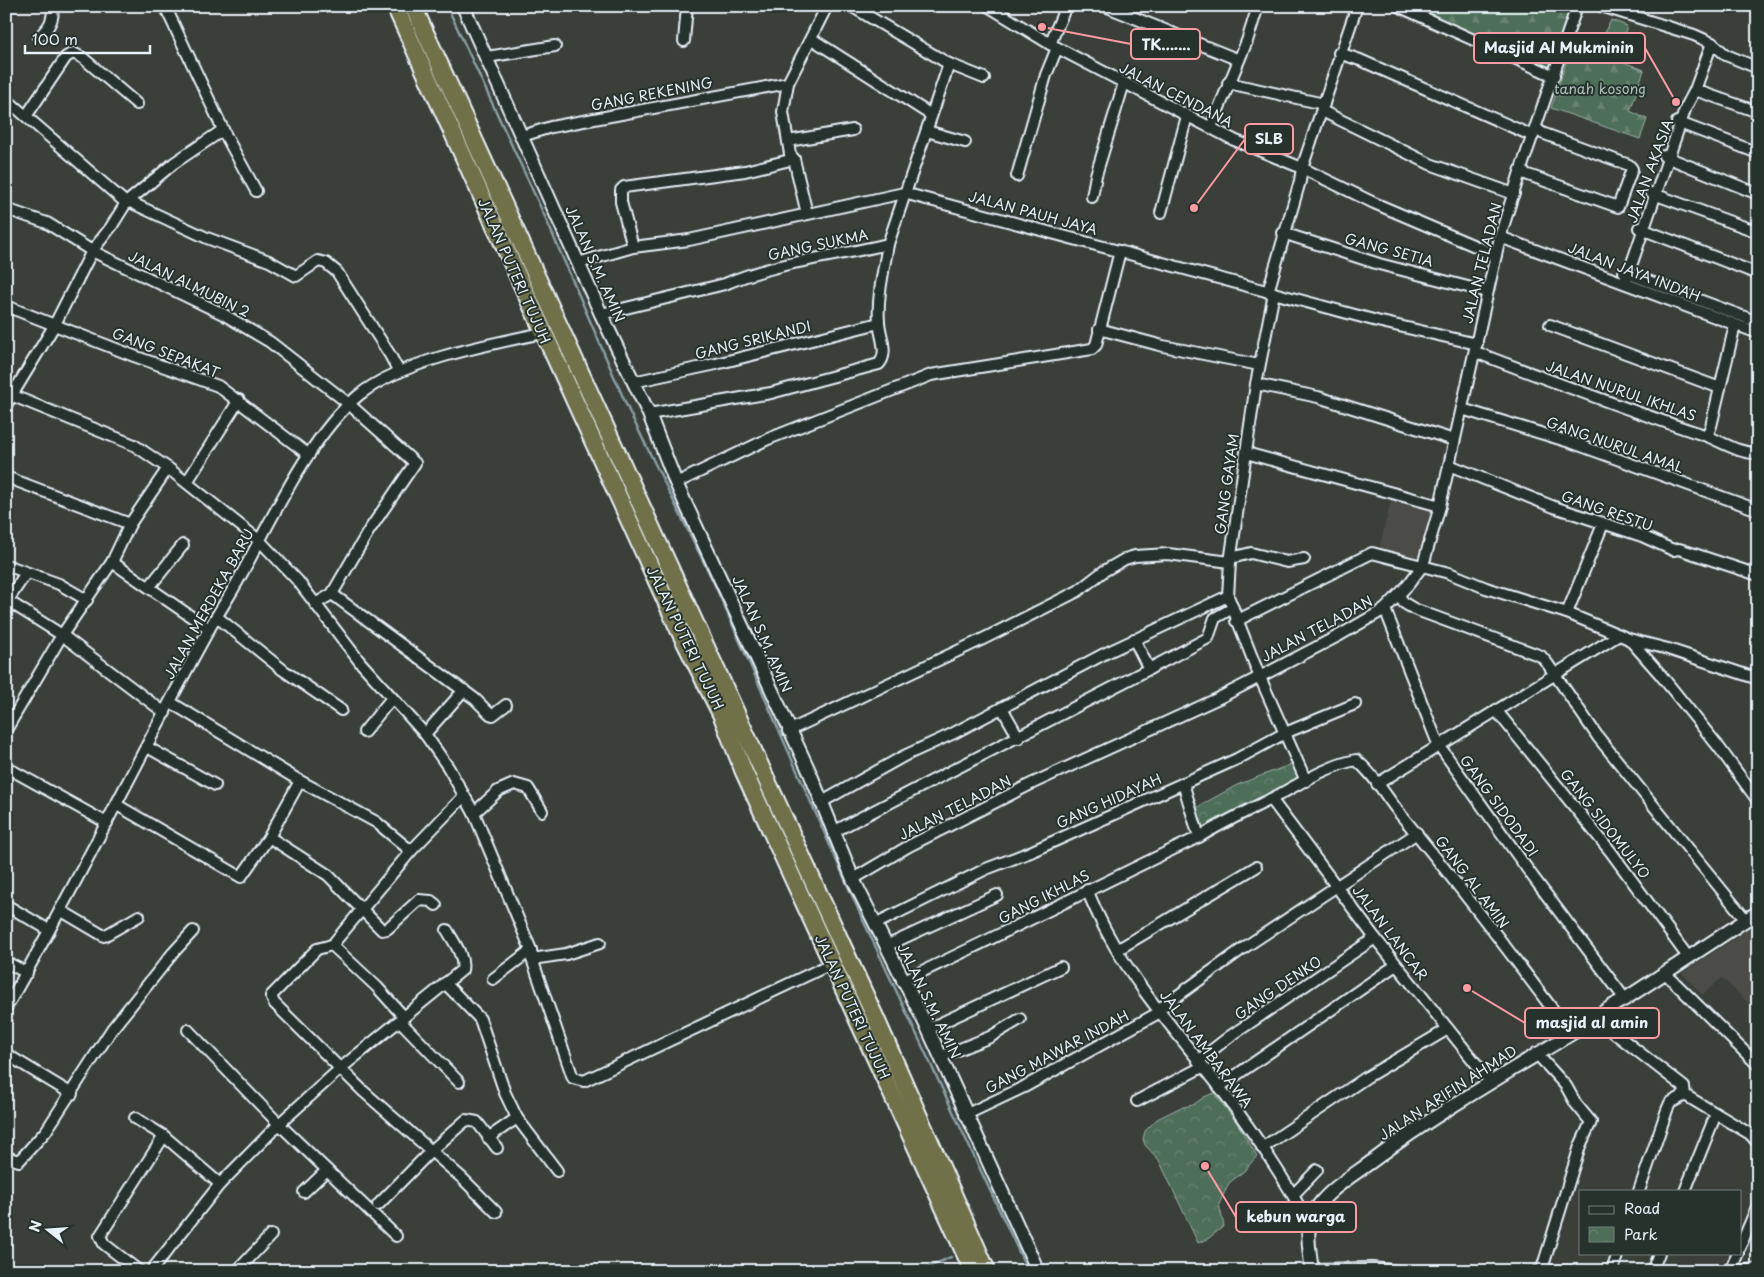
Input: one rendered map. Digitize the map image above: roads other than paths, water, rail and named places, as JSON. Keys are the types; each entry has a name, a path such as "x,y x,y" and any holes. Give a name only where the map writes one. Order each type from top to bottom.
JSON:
{"highway":[{"name":"JALAN PUTERI TUJUH","path":"395,6 680,632 722,716 744,772 973,1271"},
{"name":"JALAN PUTERI TUJUH","path":"413,6 876,1019 987,1271"}],"street":[{"path":"39,37 52,22 54,14 52,6"},
{"path":"165,6 223,130 256,190"},
{"name":"JALAN S.M. AMIN","path":"463,6 600,314 649,414 676,484 788,731 810,773 820,803 853,880 902,981 928,1029 965,1115 1038,1271"},
{"path":"684,41 687,6"},
{"path":"807,214 794,159 790,154 783,112 788,83 812,39 827,6"},
{"path":"851,6 949,64 984,78"},
{"name":"JALAN CENDANA","path":"988,6 1054,46 1234,140 1302,168 1374,203 1496,255"},
{"path":"1018,176 1066,6"},
{"path":"1105,6 1239,60"},
{"path":"1211,128 1239,60 1258,6"},
{"name":"GANG GAYAM","path":"1306,781 1236,621 1228,596 1230,560 1271,292 1284,233 1300,181 1302,168 1356,6"},
{"path":"1398,6 1554,76"},
{"name":"JALAN TELADAN","path":"853,880 909,846 980,810 1219,698 1258,675 1340,635 1385,609 1398,596 1423,565 1440,506 1500,237 1520,172 1577,6"},
{"path":"1600,6 1712,43 1726,55 1758,68"},
{"path":"812,39 931,115"},
{"name":"JALAN AKASIA","path":"1625,277 1681,117 1695,90 1712,43"},
{"path":"487,57 555,46"},
{"path":"27,115 66,57 73,53 83,58 137,104"},
{"path":"1339,53 1534,132 1542,133 1629,165 1632,169 1629,182 1618,207 1520,172"},
{"name":"GANG SUKMA","path":"600,314 725,284 742,276 782,266 888,244 949,64"},
{"name":"GANG REKENING","path":"522,136 551,127 788,83"},
{"path":"1228,83 1323,108 1430,164 1514,194"},
{"path":"1092,197 1096,175 1124,84"},
{"path":"1695,90 1758,112"},
{"path":"6,99 128,202 208,238 269,261 296,276 318,262 326,263 337,272 399,372"},
{"path":"1161,213 1187,116"},
{"path":"1681,117 1758,153"},
{"path":"6,405 9,394 54,326 92,252 128,202 174,163 223,130"},
{"path":"788,141 853,130"},
{"path":"927,131 965,142"},
{"path":"1667,157 1758,194"},
{"path":"633,247 621,202 621,190 624,187 745,171 794,159"},
{"name":"JALAN PAUH JAYA","path":"578,263 633,247 689,240 904,193 1476,348"},
{"path":"1654,194 1758,232"},
{"name":"JALAN ALMUBIN 2","path":"6,210 47,223 92,252 224,314 270,342 349,404 415,463 368,532 332,594"},
{"path":"1641,229 1758,274"},
{"name":"GANG SETIA","path":"1284,233 1379,264 1487,292"},
{"name":"JALAN JAYA INDAH","path":"1500,237 1625,277 1734,325 1758,333"},
{"path":"649,414 771,393 874,366 883,359 879,323 879,296 888,244"},
{"path":"676,484 768,439 931,375 1092,349 1096,345 1120,250"},
{"path":"1625,277 1758,322"},
{"name":"GANG SEPAKAT","path":"6,306 54,326 218,386 239,400 308,455"},
{"name":"GANG SRIKANDI","path":"633,382 724,362 879,323"},
{"path":"1550,325 1720,388"},
{"path":"1707,436 1734,325"},
{"path":"1099,329 1163,346 1259,365"},
{"name":"JALAN MERDEKA BARU","path":"6,1008 27,973 209,629 308,455 349,404 374,385 399,372 477,346 543,333"},
{"name":"JALAN NURUL IKHLAS","path":"1476,348 1610,404 1707,436 1737,449 1758,453"},
{"path":"1256,384 1318,398 1454,440"},
{"path":"9,394 134,445 187,482 260,541 315,604 360,662 425,734 474,813 532,954 571,1075 581,1081 833,963"},
{"path":"187,482 239,400"},
{"name":"GANG NURUL AMAL","path":"1462,409 1573,443 1758,510"},
{"path":"1246,453 1440,506"},
{"name":"GANG RESTU","path":"1449,465 1554,507 1642,536 1673,550 1679,549 1758,575"},
{"path":"6,730 62,636 112,562 130,524 168,468"},
{"path":"6,477 130,524"},
{"path":"1567,613 1603,524"},
{"path":"150,586 184,545"},
{"path":"788,731 990,636 1078,591 1104,571 1125,559 1135,556 1168,554 1230,560 1251,553 1287,562 1304,558"},
{"path":"1236,621 1372,553 1423,565 1567,613 1629,640 1668,649 1758,679"},
{"path":"112,562 150,586 209,629"},
{"path":"6,565 59,584 87,600"},
{"path":"26,573 7,602 62,636 164,713"},
{"path":"315,604 332,594 464,690 490,714 494,715 506,705"},
{"path":"820,803 904,756 1002,708 1134,639 1228,596"},
{"path":"1398,596 1404,603 1414,609 1540,656 1598,737 1746,920"},
{"path":"832,832 1019,738 1208,638 1215,618 1233,608"},
{"name":"GANG SIDODADI","path":"1385,609 1438,744 1533,877 1625,999"},
{"path":"217,617 283,670 341,710"},
{"path":"1377,784 1438,744 1618,635"},
{"path":"1134,639 1149,669"},
{"path":"1629,640 1660,674 1718,746 1758,801"},
{"path":"425,734 464,690"},
{"path":"364,732 392,698"},
{"path":"170,702 300,781 376,822 411,851"},
{"name":"GANG HIDAYAH","path":"875,924 986,869 1028,853 1238,759 1285,733 1355,704"},
{"path":"1002,708 1019,738"},
{"name":"GANG SIDOMULYO","path":"1496,710 1616,859 1688,957"},
{"path":"147,748 215,784"},
{"name":"GANG AL AMIN","path":"1344,762 1356,760 1367,768 1377,784 1417,833 1571,1034"},
{"name":"GANG IKHLAS","path":"902,981 996,938 1087,890 1199,837 1229,818 1344,762"},
{"path":"6,767 107,823"},
{"path":"117,804 241,878 269,837 300,781"},
{"path":"1183,783 1199,837"},
{"path":"474,813 498,791 514,784 528,788 542,811"},
{"path":"464,796 411,851 332,945 317,950 271,996 274,1003 362,1091 462,1178 496,1212"},
{"name":"JALAN LANCAR","path":"1271,799 1375,938 1490,1081"},
{"name":"GANG MAWAR INDAH","path":"965,1115 1024,1087 1159,1011 1245,947 1417,833"},
{"path":"269,837 328,875 382,930 387,929 419,900 430,901 436,905"},
{"path":"1116,948 1122,947 1154,929 1256,867"},
{"name":"JALAN AMBARAWA","path":"1087,890 1116,948 1159,1011 1219,1087 1262,1148 1294,1194 1308,1223"},
{"path":"886,946 997,895"},
{"path":"6,905 49,930"},
{"path":"60,910 104,936 138,916"},
{"name":"JALAN ARIFIN AHMAD","path":"1308,1223 1314,1210 1345,1181 1435,1116 1536,1053 1571,1034 1596,1018 1608,1007 1625,999 1758,912"},
{"path":"151,1271 220,1184 279,1124 341,1068 462,970 464,964 447,930"},
{"path":"6,1157 15,1161 23,1158 46,1131 72,1094 112,1029 173,953 193,932"},
{"name":"GANG DENKO","path":"1137,1101 1200,1064 1229,1037 1375,938"},
{"path":"493,979 532,954 566,954 600,943"},
{"path":"332,945 377,987 402,1019 459,1082"},
{"path":"6,962 27,973"},
{"path":"1219,1087 1396,965"},
{"path":"928,1029 1061,967"},
{"path":"1665,973 1758,1065"},
{"path":"445,983 480,1019 505,1093 517,1118 557,1171"},
{"path":"1596,1018 1684,1087 1685,1095"},
{"path":"940,1057 990,1037 1020,1019"},
{"path":"1262,1148 1367,1077 1448,1029"},
{"path":"188,1030 279,1124 396,1236"},
{"path":"1536,1053 1566,1086 1576,1104 1591,1122 1580,1146 1540,1270 1574,1271"},
{"path":"6,1054 72,1094"},
{"path":"1685,1095 1750,1134 1758,1143"},
{"path":"1639,1190 1670,1103 1685,1095"},
{"path":"1685,1190 1716,1114"},
{"path":"135,1118 164,1136 220,1184"},
{"path":"488,1138 517,1118"},
{"path":"378,1205 430,1152 466,1120 476,1122 497,1148"},
{"path":"139,1271 125,1267 104,1244 100,1236 164,1136"},
{"path":"304,1192 326,1170"},
{"path":"1294,1194 1318,1170"},
{"path":"1742,1242 1758,1205"},
{"path":"1308,1223 1312,1270 1372,1268 1400,1271"},
{"path":"237,1271 271,1235"},
{"path":"1612,1271 1618,1254"},
{"path":"1652,1271 1660,1254"},
{"path":"1730,1271 1738,1254"},
{"path":"1736,1271 1758,1269"},
{"path":"1416,1271 1474,1271"}],"waterway":[{"path":"447,6 546,219 629,411 714,583 862,918 1028,1271"},
{"path":"920,1271 951,1257"}],"place":[{"name":"TK.......","path":"1042,27"},
{"name":"Masjid Al Mukminin","path":"1676,102"},
{"name":"SLB","path":"1194,208"},
{"name":"masjid al amin","path":"1467,988"},
{"name":"kebun warga","path":"1205,1166"}],"park label":[{"name":"tanah kosong","path":"1600,89"}]}
